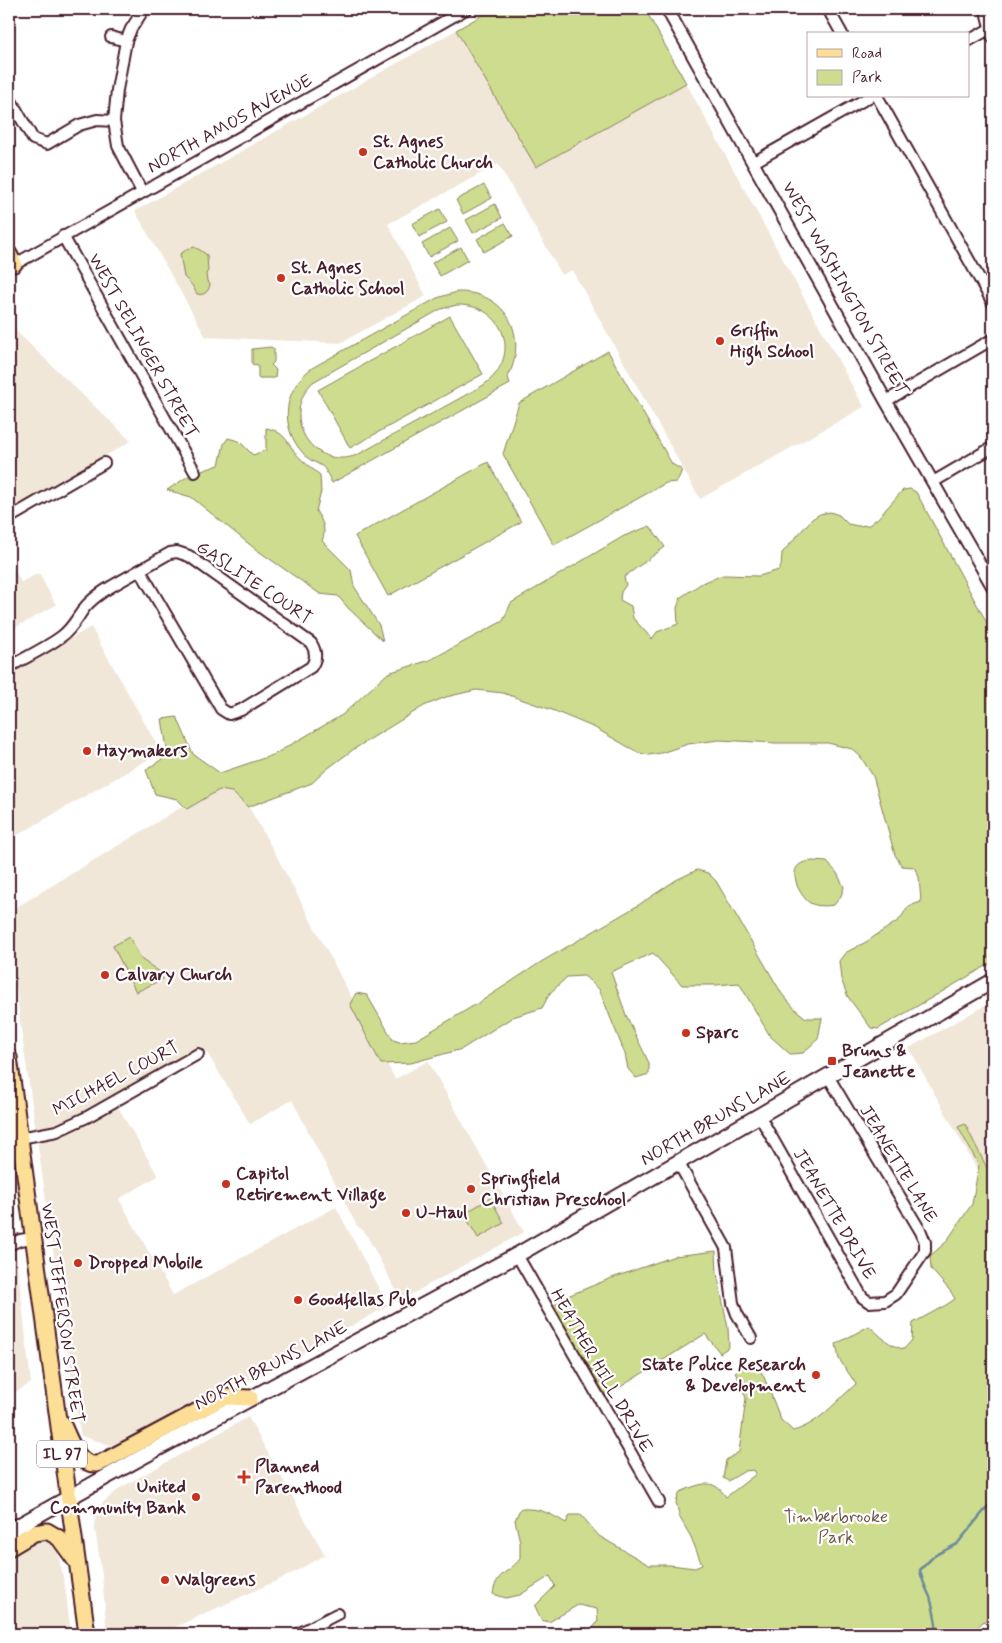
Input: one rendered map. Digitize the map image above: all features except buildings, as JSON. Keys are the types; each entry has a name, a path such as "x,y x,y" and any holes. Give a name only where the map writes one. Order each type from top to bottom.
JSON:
{"main road":[{"name":"NORTH BRUNS LANE","path":"9,1531 250,1398 517,1255 993,981"},
{"name":"WEST JEFFERSON STREET","path":"9,1057 87,1634"},
{"path":"56,1412 79,1455 88,1462 96,1464 222,1398 250,1398"},
{"path":"9,1548 34,1533 47,1531 59,1538 78,1564"}],"street":[{"path":"142,192 118,146 114,121 117,90 126,41 131,29 144,9"},
{"name":"NORTH AMOS AVENUE","path":"11,262 63,236 466,9"},
{"name":"WEST WASHINGTON STREET","path":"666,9 754,162 886,401 993,586"},
{"path":"828,9 841,32"},
{"path":"970,40 992,31 986,9"},
{"path":"111,37 126,41"},
{"path":"9,97 31,142 47,144 79,125 97,120 114,121"},
{"path":"754,162 867,98"},
{"path":"878,98 993,303"},
{"name":"WEST SELINGER STREET","path":"63,236 195,472"},
{"path":"886,401 993,339"},
{"path":"933,482 993,447"},
{"path":"9,518 104,463"},
{"name":"GASLITE COURT","path":"177,552 189,556 312,643 316,654 314,662 306,671 241,710 229,714 224,712 140,570 170,553 177,552"},
{"path":"9,667 63,635 71,628 93,600 109,588 140,570"},
{"name":"MICHAEL COURT","path":"20,1138 57,1131 87,1117 198,1054"},
{"name":"JEANETTE LANE","path":"828,1076 921,1232 925,1242 925,1250 896,1294"},
{"name":"JEANETTE DRIVE","path":"759,1116 862,1297 869,1302 876,1302 885,1301 896,1294"},
{"path":"678,1162 726,1248 733,1303 737,1314 752,1338"},
{"path":"9,1245 20,1240 33,1238"},
{"name":"HEATHER HILL DRIVE","path":"517,1255 659,1502"},
{"path":"298,1634 337,1614"}],"shaded area":[{"path":"456,30 536,167 686,83 864,407 700,499 572,270 562,275 498,164 388,224 426,296 340,343 206,337 135,211"},
{"path":"9,322 20,335 131,441 9,512"},
{"path":"9,559 21,582 39,573 56,605 9,631"},
{"path":"91,627 161,752 9,840 9,673"},
{"path":"216,788 230,789 246,802 395,1079 428,1061 524,1232 401,1300 364,1231 357,1226 292,1100 250,1124 204,1048 114,1100 158,1176 119,1199 173,1295 336,1207 388,1306 260,1376 220,1391 117,1447 81,1436 78,1421 20,1022 10,911"},
{"path":"993,1001 993,1198 909,1048"},
{"path":"9,1189 31,1383 9,1396"},
{"path":"248,1417 325,1555 287,1576 160,1634 107,1634 102,1576 94,1523 99,1506 120,1488"},
{"path":"35,1539 45,1539 53,1542 57,1549 65,1586 71,1634 9,1634 9,1554"}],"green space":[{"path":"493,9 645,9 686,83 536,167 456,30"},
{"path":"484,185 492,198 463,214 456,200"},
{"path":"495,204 502,218 473,233 466,220"},
{"path":"440,209 447,222 419,237 412,224"},
{"path":"505,223 513,236 484,252 477,239"},
{"path":"450,228 458,241 429,257 422,244"},
{"path":"194,247 207,255 208,271 206,274 207,281 210,284 208,291 204,294 197,294 184,277 180,254"},
{"path":"461,247 468,260 440,276 432,263"},
{"path":"457,292 474,294 489,299 500,307 509,318 514,331 516,346 514,361 508,377 510,384 332,483 323,467 303,453 295,443 290,432 288,409 290,397 295,386 312,368 437,298","holes":["457,305 474,307 487,313 497,323 503,335 505,348 502,362 495,375 482,386 357,455 341,458 326,455 314,448 305,437 300,424 299,410 303,395 313,382 441,309"]},
{"path":"450,316 483,374 350,448 318,390"},
{"path":"271,347 274,349 274,362 271,365 276,370 275,378 258,378 258,365 252,364 252,349"},
{"path":"608,351 672,464 682,470 677,482 666,483 554,545 503,454 519,403"},
{"path":"266,428 283,436 296,454 320,475 321,492 316,511 323,525 322,541 351,570 354,586 379,625 383,641 338,596 320,594 254,548 191,497 167,490 190,475 219,465 224,444 228,438 239,441 253,455 266,450"},
{"path":"488,462 521,522 388,596 355,536"},
{"path":"910,489 916,492 993,634 993,962 878,1029 871,1028 848,997 841,979 839,961 845,953 866,942 899,920 909,906 921,902 919,877 914,867 902,866 895,855 873,776 860,756 852,749 828,743 719,740 688,744 649,755 639,753 595,728 552,710 503,693 476,690 446,697 424,706 354,749 312,783 248,807 232,792 219,790 187,809 177,799 155,794 146,770 168,755 162,719 177,717 193,754 220,773 273,755 342,715 388,673 430,660 503,621 511,603 624,536 650,526 665,547 624,577 626,585 621,592 620,600 631,606 633,618 652,639 657,632 678,624 677,608 681,597 702,583 723,575 759,576 779,570 782,553 812,519 820,514 830,512 839,515 848,524 858,526 869,525 878,518 903,490"},
{"path":"813,861 827,862 837,873 844,887 841,896 834,905 819,906 810,903 798,888 795,877 796,869 802,863"},
{"path":"697,870 708,873 716,881 782,994 806,1018 822,1018 818,1039 803,1053 790,1054 770,1036 739,983 682,985 653,953 611,972 626,1015 649,1063 649,1074 636,1078 628,1069 625,1054 599,989 584,976 567,977 550,993 542,1008 513,1017 462,1049 411,1063 381,1064 350,1004 356,993 367,995 393,1040 400,1042 416,1040 480,1002 541,962 637,906 676,880"},
{"path":"129,937 142,960 160,972 163,979 136,992 113,946"},
{"name":"Timberbrooke Park","path":"965,1124 993,1180 993,1615 970,1634 589,1634 598,1621 597,1609 578,1605 549,1622 541,1620 535,1606 555,1586 550,1576 520,1595 506,1598 493,1594 500,1577 520,1559 520,1542 515,1520 520,1509 534,1509 544,1512 566,1523 570,1515 581,1515 599,1536 649,1565 695,1568 702,1565 691,1537 680,1518 676,1502 680,1492 699,1485 710,1484 721,1490 726,1497 756,1474 754,1470 745,1471 728,1481 723,1478 726,1460 739,1452 746,1398 735,1372 749,1364 758,1366 781,1420 793,1431 819,1418 856,1384 839,1359 836,1344 869,1326 890,1343 904,1349 912,1340 913,1323 955,1299 931,1269 930,1256 946,1242 972,1204 979,1165 958,1127"},
{"path":"490,1198 504,1223 478,1238 464,1214"},
{"path":"716,1251 717,1273 728,1328 729,1347 720,1353 705,1334 606,1396 553,1306 570,1295 609,1279 675,1256"}],"waterway":[{"path":"937,1634 935,1615 920,1570 934,1556 957,1544 993,1500"}],"place":[{"name":"St. Agnes Catholic Church","path":"363,152"},
{"name":"St. Agnes Catholic School","path":"281,278"},
{"name":"Griffin High School","path":"720,341"},
{"name":"Haymakers","path":"87,751"},
{"name":"Calvary Church","path":"105,975"},
{"name":"Sparc","path":"686,1033"},
{"name":"Bruns & Jeanette","path":"832,1061"},
{"name":"Capitol Retirement Village","path":"226,1184"},
{"name":"Springfield Christian Preschool","path":"471,1189"},
{"name":"U-Haul","path":"406,1213"},
{"name":"Dropped Mobile","path":"78,1263"},
{"name":"Goodfellas Pub","path":"298,1300"},
{"name":"State Police Research & Development","path":"816,1375"},
{"name":"Planned Parenthood","path":"244,1477"},
{"name":"United Community Bank","path":"196,1497"},
{"name":"Walgreens","path":"165,1580"}]}
